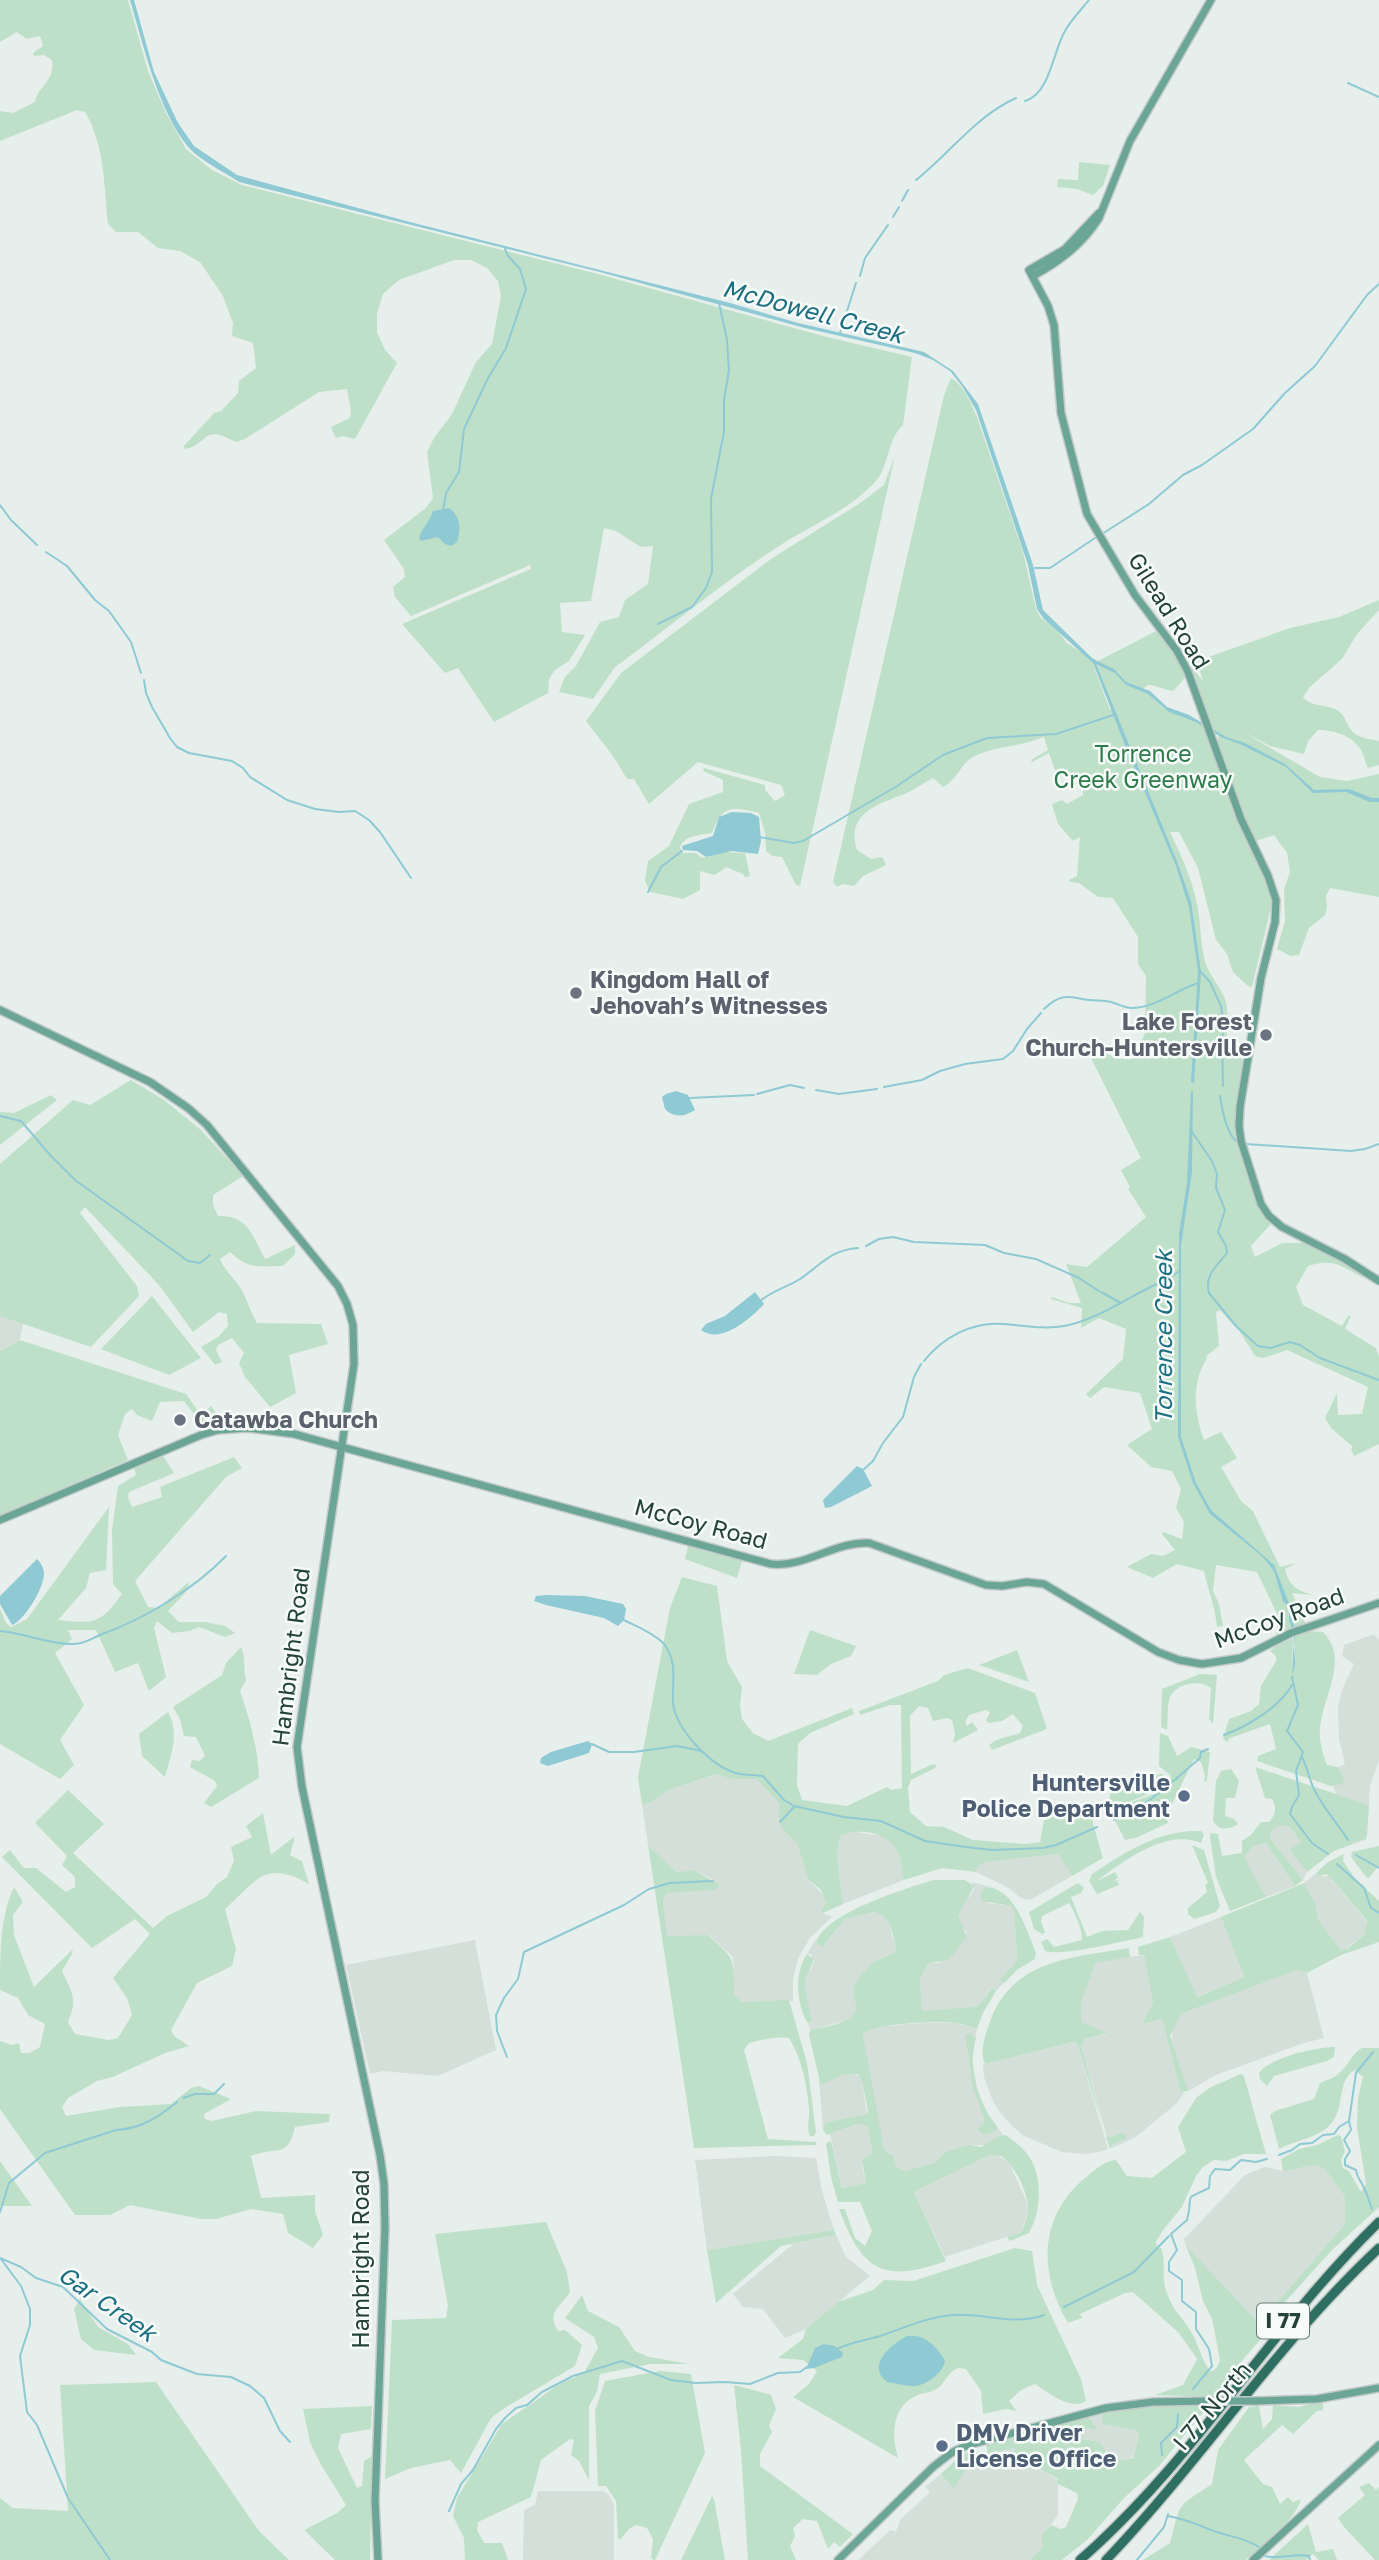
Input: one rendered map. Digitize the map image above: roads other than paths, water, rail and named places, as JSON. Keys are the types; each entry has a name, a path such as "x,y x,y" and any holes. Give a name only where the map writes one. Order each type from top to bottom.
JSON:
{"highway":[{"name":"I 77","path":"1080,2560 1144,2497 1197,2434 1292,2310 1379,2219"},
{"name":"I 77","path":"1199,2451 1295,2327 1379,2242"},
{"name":"I 77 North","path":"1106,2560 1306,2322 1379,2248"}],"main road":[{"name":"Gilead Road","path":"1211,0 1130,141 1093,228 1060,260 1033,272 1049,309 1058,342 1061,413 1087,514 1141,605 1183,661 1241,820 1272,886 1276,909 1261,978 1239,1126 1261,1204 1272,1220 1345,1259 1379,1281"},
{"name":"Hambright Road","path":"0,1010 142,1078 188,1108 221,1140 327,1270 345,1298 353,1325 354,1364 301,1707 297,1754 303,1795 383,2174 385,2228 375,2501 378,2560"},
{"name":"McCoy Road","path":"0,1520 173,1446 218,1430 272,1429 771,1564 792,1563 869,1543 986,1585 1040,1582 1158,1652 1186,1662 1210,1664 1241,1658 1295,1632 1379,1603"},
{"path":"838,2560 928,2472 962,2447 998,2435 1101,2409 1153,2402 1317,2399 1379,2390"},
{"path":"1253,2560 1379,2443"}],"water":[{"path":"130,0 134,0 154,72 178,123 194,146 237,175 798,323 924,352 953,371 978,404 1033,565 1043,610 1093,659 1114,669 1126,682 1150,691 1167,707 1189,715 1226,737 1245,743 1285,764 1314,790 1349,789 1379,798 1379,802 1370,802 1346,792 1313,793 1286,767 1221,737 1196,722 1169,712 1148,694 1126,685 1115,673 1096,664 1191,901 1201,972 1194,1083 1191,1082 1198,971 1189,907 1176,866 1093,663 1044,619 1037,609 1028,565 976,410 950,371 915,353 805,328 600,272 239,182 198,156 174,126 155,84"},
{"path":"449,508 459,523 457,542 451,546 438,537 421,541 420,534 433,511"},
{"path":"732,812 751,813 759,817 761,841 758,854 732,851 706,857 697,851 683,850 682,846 713,836 719,817"},
{"path":"676,1091 688,1095 695,1110 679,1116 665,1109 662,1097"},
{"path":"1191,1091 1192,1172 1181,1245 1181,1437 1196,1483 1211,1510 1274,1565 1288,1601 1295,1611 1292,1619 1296,1633 1292,1677 1294,1635 1289,1620 1290,1609 1283,1601 1274,1571 1263,1557 1210,1514 1193,1483 1178,1437 1179,1234 1187,1183"},
{"path":"755,1292 764,1304 744,1322 717,1334 701,1330 706,1324 725,1316"},
{"path":"857,1466 863,1469 872,1486 825,1508 823,1500"},
{"path":"37,1559 44,1572 41,1587 27,1611 12,1625 0,1604 0,1596"},
{"path":"536,1596 585,1596 623,1604 626,1609 624,1620 618,1626 604,1618 534,1601"},
{"path":"588,1741 592,1744 589,1753 548,1766 540,1763 541,1758 551,1752"},
{"path":"907,2336 925,2339 945,2360 935,2377 916,2386 887,2382 879,2369 888,2350"},
{"path":"824,2344 835,2346 843,2353 842,2357 806,2369 815,2348"}],"waterway":[{"path":"1025,101 1040,90 1065,31 1089,0"},
{"path":"1348,83 1379,97"},
{"path":"916,180 988,115 1016,98"},
{"path":"902,201 908,190"},
{"path":"893,217 899,207"},
{"path":"860,276 865,258 888,225"},
{"path":"443,511 446,493 459,472 464,429 487,380 506,348 526,289 520,269 505,249"},
{"name":"McDowell Creek","path":"840,333 856,283"},
{"path":"1102,534 1149,504 1183,475 1253,429 1285,393 1315,366 1367,295 1379,284"},
{"name":"McDowell Creek","path":"658,624 692,607 706,588 712,572 711,499 724,432 724,400 729,370 727,340 719,303"},
{"path":"0,505 11,520 37,545"},
{"path":"1035,568 1050,568 1095,538"},
{"path":"46,552 67,566 95,600 109,611 131,642 141,673"},
{"path":"144,680 152,707 177,747 189,753 232,761 250,777 287,800 315,809 355,811 369,820 380,832 411,878"},
{"path":"759,837 794,843 803,841 897,786 943,755 987,738 1056,734 1113,715"},
{"path":"648,892 661,867 682,851"},
{"path":"1200,971 1210,982 1221,1006 1224,1027 1223,1086"},
{"path":"1044,1009 1065,997 1108,1001 1129,1008 1141,1007 1198,983"},
{"path":"884,1087 922,1080 940,1071 965,1064 1003,1059 1013,1051 1041,1013"},
{"path":"757,1094 790,1085 804,1088"},
{"path":"816,1090 839,1094 877,1089"},
{"path":"689,1098 754,1095"},
{"path":"1220,1096 1227,1127 1237,1142"},
{"path":"0,1116 21,1121 75,1180 188,1261 200,1263 210,1255"},
{"path":"1192,1132 1212,1161 1217,1174 1216,1188 1225,1210 1218,1232 1227,1253 1210,1276 1209,1293 1236,1326 1258,1346 1270,1348 1290,1342 1320,1358 1379,1380"},
{"path":"1246,1144 1351,1151 1379,1144"},
{"path":"866,1246 879,1239 893,1237 914,1242 985,1245 1004,1253 1036,1259 1079,1278 1099,1291"},
{"path":"760,1301 800,1279 833,1255 858,1248"},
{"path":"1168,1279 1178,1272"},
{"path":"924,1361 949,1338 970,1328 992,1324 1045,1327 1069,1325 1106,1311 1163,1281"},
{"path":"1101,1292 1121,1303"},
{"path":"862,1471 873,1461 903,1417 914,1377 921,1364"},
{"path":"0,1631 56,1643 84,1642 134,1621 167,1602 199,1580 226,1556"},
{"path":"622,1619 655,1636 664,1644 673,1665 675,1713 696,1745 726,1769 739,1774 763,1776 784,1800 794,1806 844,1817 881,1821 925,1841 992,1850 1043,1848 1097,1827"},
{"name":"Torrence Creek","path":"1292,1677 1298,1705 1287,1731 1303,1752 1296,1771 1299,1795 1290,1814 1312,1843 1328,1854"},
{"path":"1224,1735 1262,1715 1280,1701 1292,1685"},
{"path":"592,1744 609,1752 634,1752 677,1746 702,1751"},
{"path":"1114,1820 1160,1792 1200,1758 1201,1752 1208,1749"},
{"path":"1302,1757 1316,1793 1348,1840"},
{"path":"780,1822 795,1806"},
{"path":"1356,1855 1379,1868"},
{"name":"Torrence Creek","path":"1337,1864 1364,1888 1371,1908 1379,1913"},
{"path":"507,2057 497,2031 496,2015 518,1979 524,1952 624,1905 649,1889 670,1883 713,1881"},
{"name":"Torrence Creek","path":"1279,2155 1300,2144 1312,2143 1323,2135 1334,2134 1349,2121 1356,2073 1373,2052"},
{"path":"183,2098 195,2094 214,2094 224,2084"},
{"path":"0,2212 9,2183 45,2153 116,2130 141,2125 177,2102"},
{"path":"1349,2121 1351,2130 1344,2140 1350,2151 1345,2165 1356,2170 1372,2209"},
{"name":"Torrence Creek","path":"1193,2389 1212,2366 1209,2349 1196,2329 1196,2312 1182,2301 1182,2280 1169,2271 1169,2262 1177,2250 1171,2234 1187,2220 1190,2198 1209,2188 1210,2176 1215,2169 1230,2170 1241,2160 1256,2162 1267,2159"},
{"path":"1064,2307 1134,2272 1169,2236"},
{"name":"Gar Creek","path":"0,2258 21,2267 36,2278 63,2287 107,2329 152,2352 161,2360 197,2374 231,2377 250,2386 264,2398 280,2431 290,2442"},
{"path":"1,2259 21,2286 30,2309 30,2325 20,2356 27,2412 37,2425 68,2498 110,2560"},
{"path":"839,2348 943,2316 1021,2319 1044,2315"},
{"path":"449,2511 461,2484 473,2470 505,2418 516,2408 527,2405 542,2392 573,2376 622,2361 671,2380 750,2384 778,2373 800,2372 807,2367"},
{"name":"Torrence Creek","path":"1162,2455 1161,2443 1177,2427 1178,2414"},
{"name":"Torrence Creek","path":"1137,2560 1164,2527 1168,2514"},
{"path":"1168,2516 1259,2547"},
{"path":"1265,2556 1303,2555 1309,2556 1310,2560"}],"place":[{"name":"Kingdom Hall of Jehovah’s Witnesses","path":"576,993"},
{"name":"Lake Forest Church-Huntersville","path":"1266,1035"},
{"name":"Catawba Church","path":"180,1420"},
{"name":"Huntersville Police Department","path":"1184,1796"},
{"name":"DMV Driver License Office","path":"942,2446"}],"park label":[{"name":"Torrence Creek Greenway","path":"1143,767"}]}
